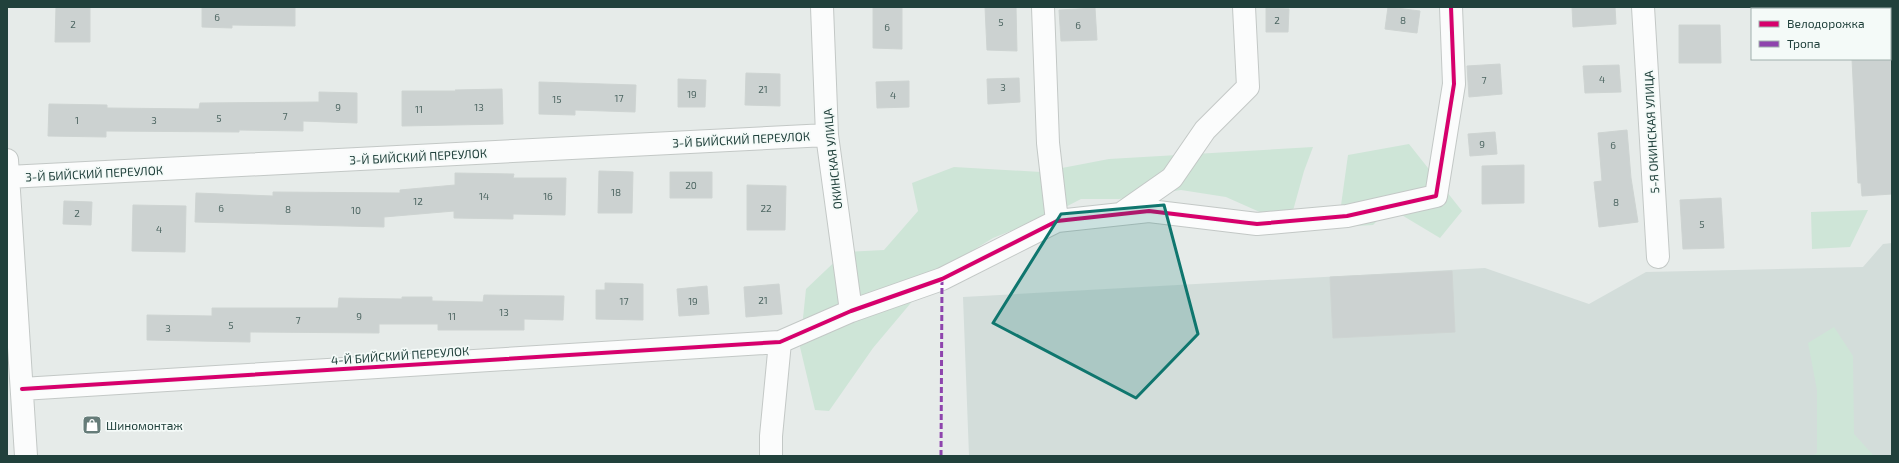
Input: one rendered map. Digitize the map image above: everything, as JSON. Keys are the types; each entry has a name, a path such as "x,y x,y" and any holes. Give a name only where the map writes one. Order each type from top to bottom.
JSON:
{"street":[{"name":"ОКИНСКАЯ УЛИЦА","path":"822,7 827,135 851,311"},
{"path":"1043,7 1048,143 1057,221"},
{"path":"1122,214 1172,178 1205,130 1248,87 1244,7"},
{"path":"771,456 771,436 780,342 851,311 942,279 1057,221 1149,212 1257,224 1347,216 1436,196 1454,84 1451,7"},
{"name":"5-Я ОКИНСКАЯ УЛИЦА","path":"1643,7 1658,257"},
{"name":"3-Й БИЙСКИЙ ПЕРЕУЛОК","path":"8,169 827,135"},
{"path":"8,169 26,456"},
{"name":"4-Й БИЙСКИЙ ПЕРЕУЛОК","path":"22,389 780,342"}],"highlighted area":[{"path":"1164,205 1198,334 1136,398 993,323 1061,214"}],"shaded area":[{"path":"1892,243 1892,456 969,456 963,297 1485,268 1589,304 1646,272 1863,267 1883,244"}],"green space":[{"path":"1409,144 1462,211 1440,238 1390,208 1373,225 1338,227 1348,155"},
{"path":"1313,147 1304,171 1289,225 1226,197 1181,190 1119,199 1081,199 1046,217 993,238 936,273 873,348 829,411 815,410 800,347 806,289 845,252 884,250 918,211 912,183 954,167 1041,172 1109,159"},
{"path":"1868,210 1850,247 1812,249 1811,212"},
{"path":"1834,327 1853,356 1854,434 1874,456 1812,456 1817,453 1817,390 1808,343"}],"building":[{"path":"56,7 90,7 90,42 55,42"},
{"path":"202,7 295,7 295,26 232,25 232,28 202,27"},
{"path":"873,7 902,7 902,49 873,48"},
{"path":"985,7 1016,7 1017,51 987,50"},
{"path":"1388,7 1420,11 1417,33 1385,29"},
{"path":"1572,7 1615,7 1616,24 1573,27"},
{"path":"1095,8 1097,40 1061,41 1059,10"},
{"path":"1266,8 1289,9 1288,32 1266,32"},
{"path":"1679,25 1720,25 1721,63 1679,63"},
{"path":"1892,59 1892,194 1862,196 1861,183 1858,183 1852,60"},
{"path":"1500,64 1502,94 1469,97 1467,66"},
{"path":"1619,65 1621,92 1585,93 1583,66"},
{"path":"746,73 780,74 780,106 745,105"},
{"path":"1019,78 1020,102 988,104 987,79"},
{"path":"678,79 706,80 705,107 678,107"},
{"path":"909,81 909,107 877,108 876,82"},
{"path":"539,82 636,85 635,112 575,110 575,115 539,114"},
{"path":"502,89 503,124 402,126 402,91"},
{"path":"319,92 357,93 357,123 303,121 303,131 106,131 106,137 48,136 49,104 107,105 107,108 199,109 200,103 319,102"},
{"path":"1627,130 1631,178 1638,222 1599,227 1594,182 1602,181 1598,133"},
{"path":"1495,132 1497,154 1470,156 1468,134"},
{"path":"1524,165 1524,203 1482,204 1482,166"},
{"path":"599,171 633,172 632,213 598,213"},
{"path":"670,172 712,172 712,198 670,198"},
{"path":"455,173 514,174 513,178 566,178 565,215 513,214 513,219 454,218 454,211 384,217 384,227 195,222 196,193 273,196 273,192 400,193 400,190 455,185"},
{"path":"747,185 786,186 785,230 747,230"},
{"path":"1721,198 1724,248 1683,249 1680,200"},
{"path":"64,201 92,202 91,225 63,224"},
{"path":"133,205 186,206 185,252 132,251"},
{"path":"1452,271 1455,332 1333,338 1330,277"},
{"path":"605,283 643,284 643,320 596,319 596,290 605,290"},
{"path":"779,284 782,314 746,317 744,287"},
{"path":"707,286 709,314 679,316 677,289"},
{"path":"484,295 564,296 563,320 524,319 524,330 438,330 438,324 379,324 379,333 250,332 250,342 147,340 147,315 212,316 212,308 338,308 339,298 402,299 402,297 432,297 432,301 483,302"}],"marked path":[{"path":"941,456 942,279"}],"cycle path":[{"path":"22,389 780,342 851,311 942,279 1057,221 1149,211 1257,224 1347,216 1436,196 1454,84 1451,7"}],"place":[{"name":"Шиномонтаж","path":"92,425"}]}
